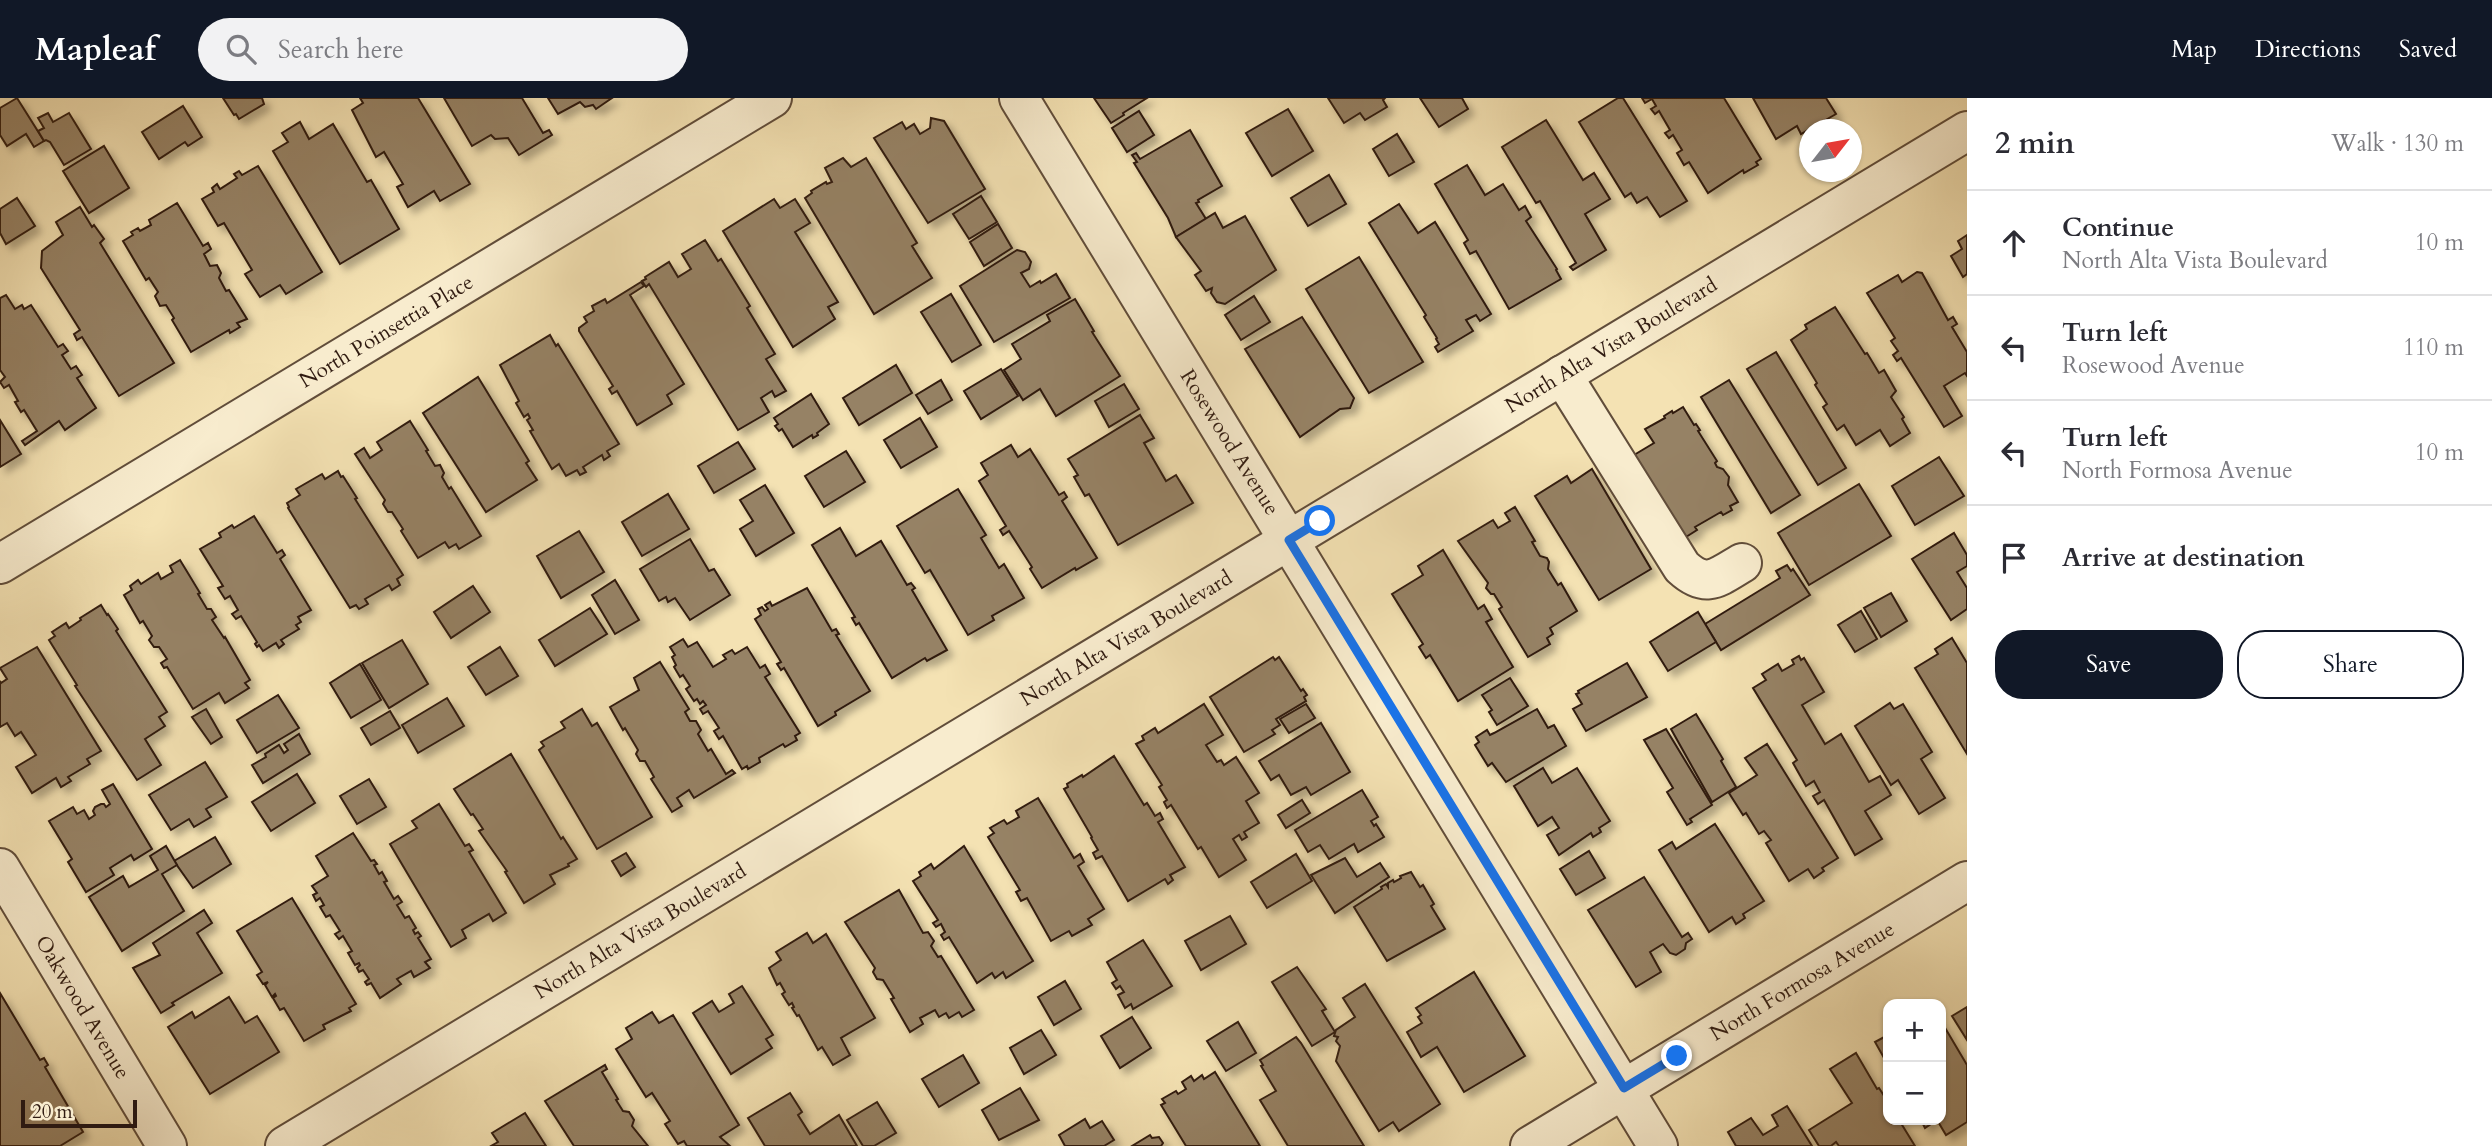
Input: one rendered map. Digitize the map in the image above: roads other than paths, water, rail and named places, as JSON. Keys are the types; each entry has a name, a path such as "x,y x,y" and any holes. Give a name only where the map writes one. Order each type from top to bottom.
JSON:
{"street":[{"name":"North Poinsettia Place","path":"0,564 772,98"},
{"name":"Rosewood Avenue","path":"1019,98 1658,1146"},
{"name":"North Alta Vista Boulevard","path":"285,1146 1967,131"},
{"path":"1562,375 1682,567 1693,577 1705,581 1742,563"},
{"name":"Oakwood Avenue","path":"0,869 167,1146"},
{"name":"North Formosa Avenue","path":"1530,1146 1967,881"}]}
